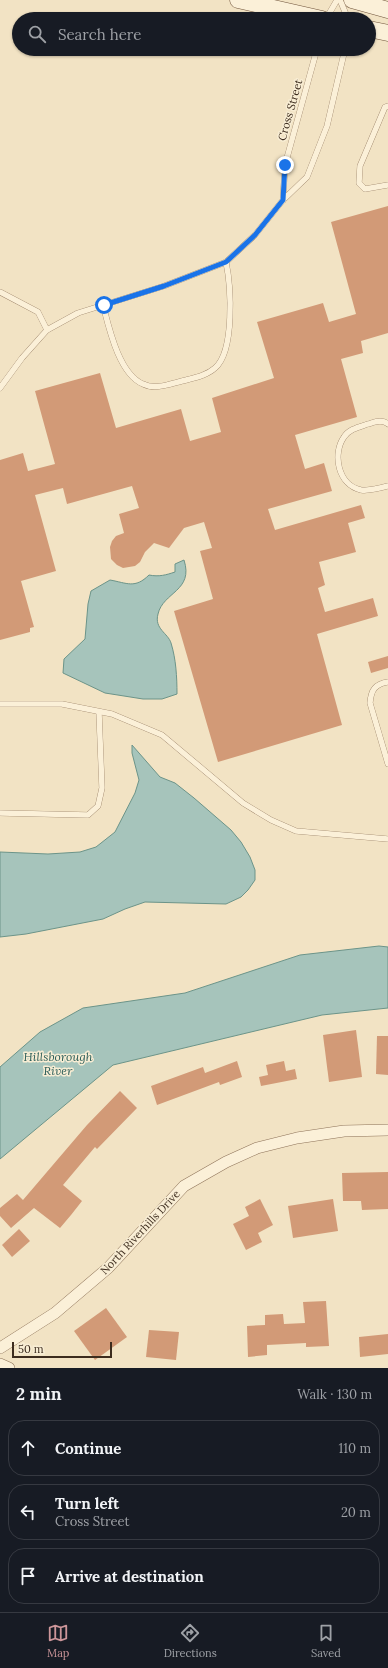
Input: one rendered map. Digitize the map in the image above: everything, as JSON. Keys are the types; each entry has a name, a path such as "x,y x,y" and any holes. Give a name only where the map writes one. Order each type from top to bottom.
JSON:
{"street":[{"path":"238,0 291,12"},
{"path":"352,0 388,10"},
{"path":"376,30 388,33"},
{"name":"North Riverhills Drive","path":"0,1348 55,1313 108,1268 184,1186 257,1148 297,1138 344,1131 388,1130"},
{"path":"0,1364 9,1368"}],"lane":[{"path":"330,12 338,0 344,12"},
{"name":"Cross Street","path":"283,200 285,165 315,56"},
{"path":"0,388 22,358 47,330 78,313 164,286 226,262 255,235 283,200 307,177 327,126 343,56"},
{"path":"388,106 385,107 360,166 359,183 365,189 388,185"},
{"path":"104,305 109,327 123,365 132,377 143,385 156,387 207,374 217,367 223,357 228,339 230,294 226,262"},
{"path":"0,292 38,312 47,330"},
{"path":"388,424 386,422 379,421 352,429 344,436 338,448 337,461 342,477 352,486 361,490 388,486"},
{"path":"388,682 381,683 374,688 371,694 370,703 388,764"},
{"path":"0,704 62,704 112,714 162,734 243,803 271,820 296,831 388,839"},
{"path":"0,814 88,815 98,806 102,788 99,712"}],"water":[{"path":"184,560 186,570 185,578 177,590 161,607 157,619 173,649 176,668 177,694 162,699 143,699 105,693 63,673 64,659 85,639 88,604 91,591 110,580 135,584 149,575 156,576 175,572 175,564"},
{"path":"132,745 160,777 175,783 231,830 241,842 250,857 255,870 255,880 241,897 226,904 145,902 103,919 26,934 0,937 0,852 48,854 80,852 96,847 115,832 135,793 139,780 132,753"},
{"name":"Hillsborough River","path":"379,946 388,947 388,1008 322,1015 113,1065 0,1159 0,1067 40,1032 83,1008 185,993 300,955"}],"building":[{"path":"388,206 388,333 361,341 363,353 341,359 357,417 295,435 305,469 324,463 332,491 268,509 275,530 361,505 365,518 348,523 356,552 319,562 325,585 318,588 325,612 373,598 378,616 317,634 342,725 218,762 174,611 213,599 200,551 212,548 204,522 184,528 169,548 154,543 145,552 140,562 135,566 123,568 117,565 111,559 110,547 116,536 124,533 119,514 139,508 132,486 67,504 63,488 35,495 56,571 21,581 34,627 30,628 30,632 0,640 0,460 23,453 28,471 55,464 35,391 100,373 116,428 181,409 190,441 221,432 212,398 274,378 257,322 323,303 329,322 356,314 331,222"},
{"path":"388,656 388,668 371,673 368,662"},
{"path":"356,1030 362,1077 329,1082 323,1035"},
{"path":"377,1036 388,1036 388,1075 376,1074"},
{"path":"237,1061 242,1077 220,1085 219,1082 157,1105 151,1086 203,1067 205,1073"},
{"path":"284,1061 286,1071 295,1069 297,1079 261,1086 259,1077 268,1075 266,1065"},
{"path":"120,1091 137,1108 97,1149 95,1147 63,1185 82,1201 71,1215 60,1228 34,1208 11,1228 0,1216 0,1208 17,1194 23,1200 87,1125"},
{"path":"388,1172 388,1209 362,1210 361,1201 343,1201 342,1173"},
{"path":"260,1199 273,1225 258,1233 262,1242 246,1250 233,1224 249,1216 245,1207"},
{"path":"333,1199 338,1231 293,1238 288,1206"},
{"path":"19,1229 30,1241 12,1257 2,1245"},
{"path":"326,1301 329,1346 306,1347 306,1343 267,1345 267,1355 248,1357 247,1326 265,1325 265,1315 283,1314 284,1324 305,1323 303,1302"},
{"path":"106,1308 127,1337 95,1360 74,1331"},
{"path":"149,1330 179,1332 176,1360 146,1357"},
{"path":"388,1334 388,1354 360,1357 359,1337"}],"route":[{"path":"104,305 164,286 226,262 255,235 283,200 285,165"}]}
